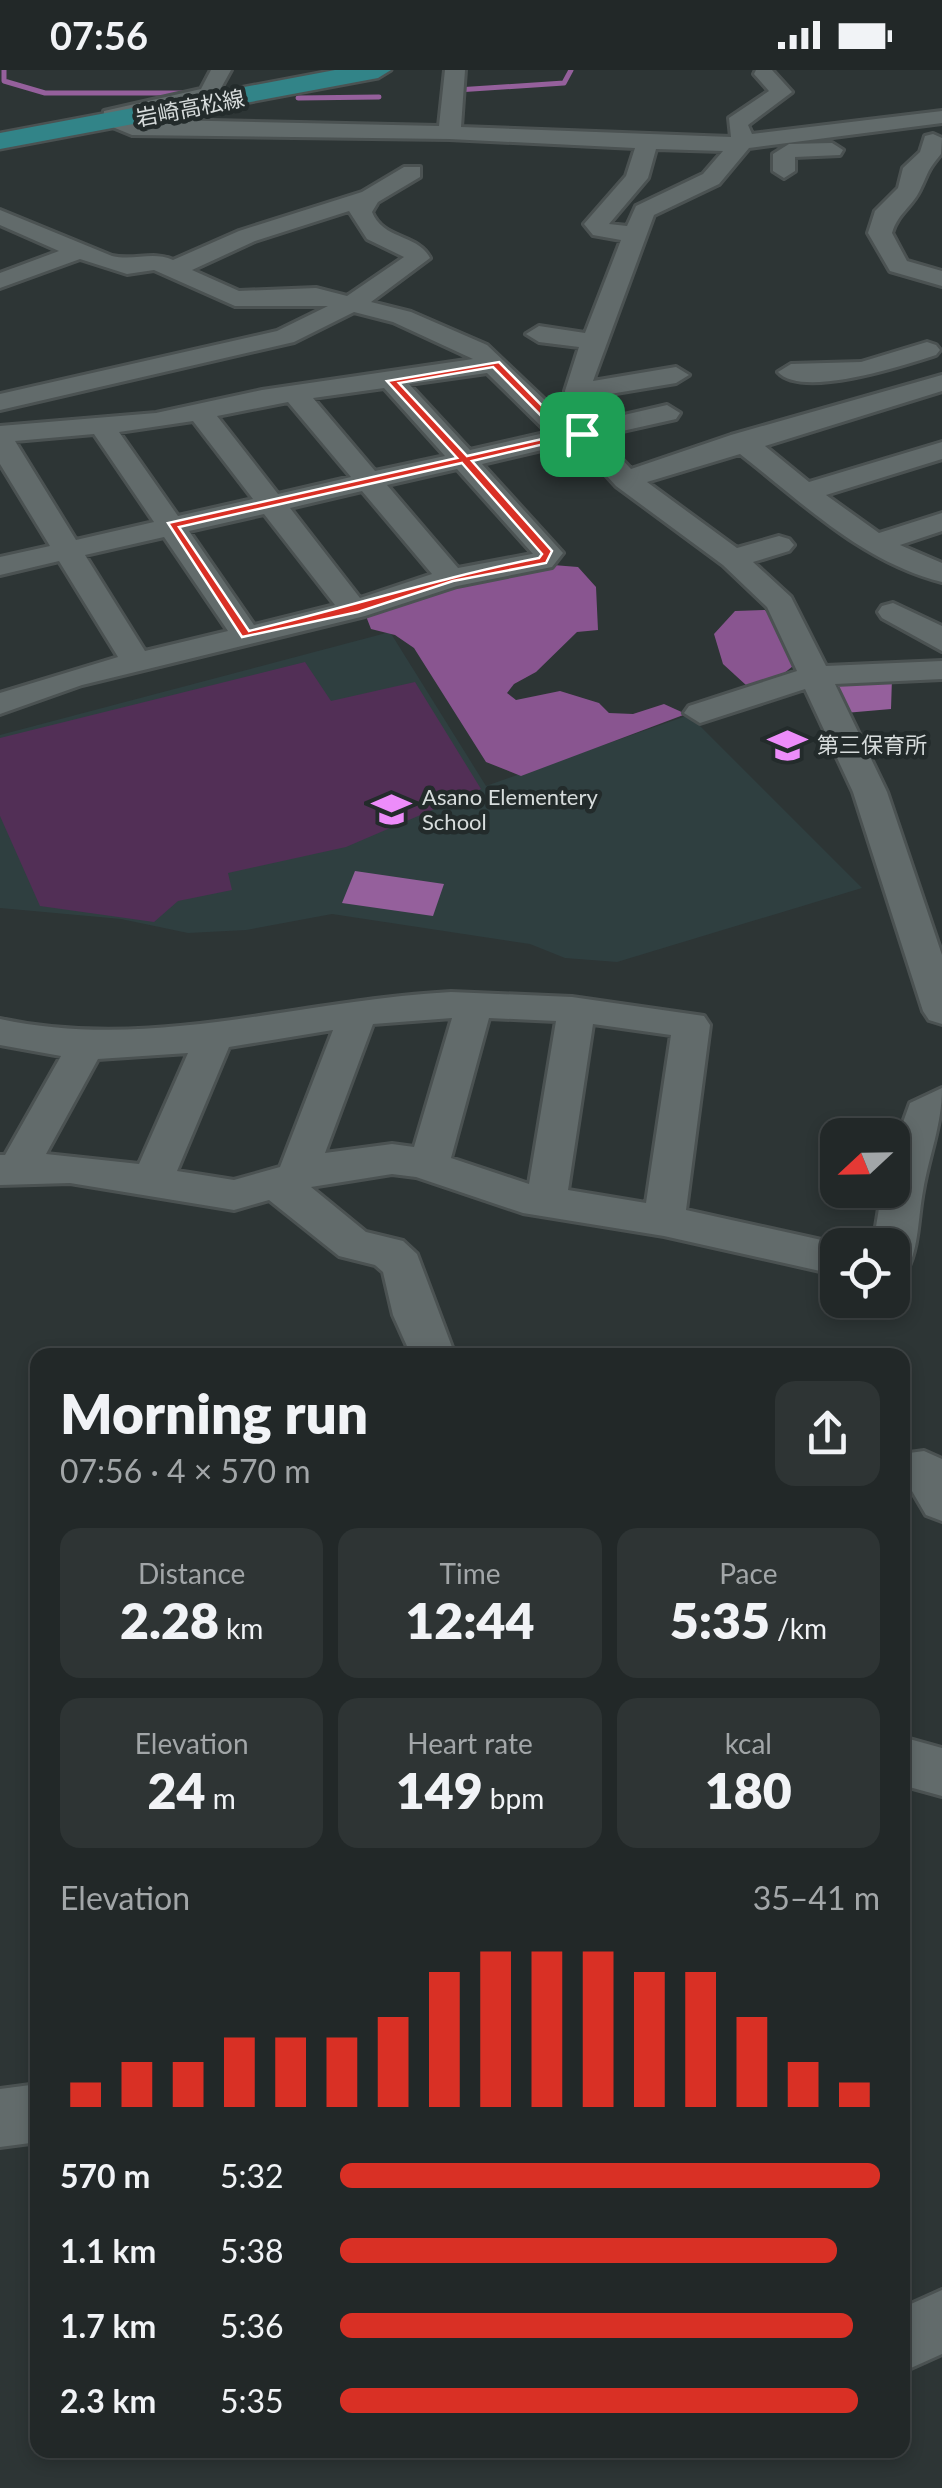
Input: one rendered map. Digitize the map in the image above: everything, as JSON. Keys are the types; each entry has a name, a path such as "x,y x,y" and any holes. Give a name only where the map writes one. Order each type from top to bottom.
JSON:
{"main road":[{"name":"岩崎高松線","path":"0,141 114,123 378,70"}],"street":[{"path":"221,70 209,94 112,116 114,123 132,129 449,133 646,144 743,141 942,116"},
{"path":"449,133 453,108 450,88 456,70"},
{"path":"567,387 629,245 653,203 703,184 736,154 743,141 737,123 782,92 764,74"},
{"path":"784,171 784,154 790,150 938,140"},
{"path":"938,140 930,154 914,168 909,190 886,211 880,233 898,266 942,279"},
{"path":"629,245 596,224 637,178 646,144"},
{"path":"174,269 248,236 370,197 412,172"},
{"path":"0,402 236,351 285,337 353,303 418,258 416,253 385,242 364,224 360,212 370,197"},
{"path":"0,217 78,252 127,267 157,262 236,299 306,294 353,303 440,332 496,364 556,426 582,434"},
{"path":"629,245 616,254 568,369 567,387 582,434 626,480 733,559 780,604 870,792 942,1011"},
{"path":"0,281 78,252"},
{"path":"539,334 580,339"},
{"path":"883,400 799,399 790,363 863,370 932,345"},
{"path":"98,419 252,377 252,370 236,351"},
{"path":"136,661 67,550 10,477 1,434 98,419 200,412 294,393 496,364"},
{"path":"567,387 676,376"},
{"path":"0,704 136,661 354,610 451,578 542,561 548,554 392,381"},
{"path":"626,480 942,384"},
{"path":"294,393 451,578"},
{"path":"200,412 354,610"},
{"path":"0,566 668,413"},
{"path":"98,419 246,635"},
{"path":"742,442 876,543 905,560 942,573"},
{"path":"808,491 942,450"},
{"path":"876,543 942,522"},
{"path":"733,559 779,545"},
{"path":"893,612 924,626 942,642"},
{"path":"700,713 813,676 942,670"},
{"path":"429,1166 474,1005"},
{"path":"0,1032 35,1042 85,1046 215,1034 358,1014 474,1005 576,1011 691,1025 664,1221"},
{"path":"546,1202 576,1011"},
{"path":"286,1181 358,1014"},
{"path":"151,1182 215,1034"},
{"path":"8,1169 85,1046"},
{"path":"897,1228 903,1186 924,1112 942,1102"},
{"path":"8,1169 70,1168 234,1195 365,1161 392,1159 429,1166 546,1202 664,1221 820,1255"},
{"path":"286,1181 354,1244 388,1252 402,1265 415,1316 430,1348"},
{"path":"910,1472 924,1470 942,1501"},
{"path":"910,1762 942,1772"},
{"path":"0,2118 30,2114"},
{"path":"910,2337 942,2322"}],"shaded area":[{"path":"553,565 578,567 596,587 598,630 577,632 536,672 514,684 507,693 516,700 560,691 599,703 609,713 633,714 664,704 686,714 521,776 486,762 414,648 395,635 371,629 364,611 455,582"},
{"path":"765,610 785,634 793,666 778,678 747,686 723,664 714,634 735,611"},
{"name":"Asano Elementery School","path":"390,632 486,786 689,715 862,888 617,962 565,958 530,944 332,914 246,930 188,933 121,919 0,908 0,735"},
{"path":"305,662 331,701 415,682 481,789 346,847 228,873 232,890 178,901 154,922 40,906 0,816 0,738"},
{"path":"892,678 891,709 845,713 837,683"},
{"path":"355,871 444,884 433,916 342,903"}],"waterway":[{"path":"4,70 4,81 45,93 204,93"},
{"path":"457,90 564,83 571,70"},
{"path":"298,98 379,97"}],"place":[{"name":"第三保育所","path":"787,745"},
{"name":"Asano Elementery School","path":"392,810"}],"route":[{"path":"582,434 464,459 172,526 246,635 354,610 451,578 542,561 548,554 464,459 392,381 496,364 556,426 582,434"}]}
